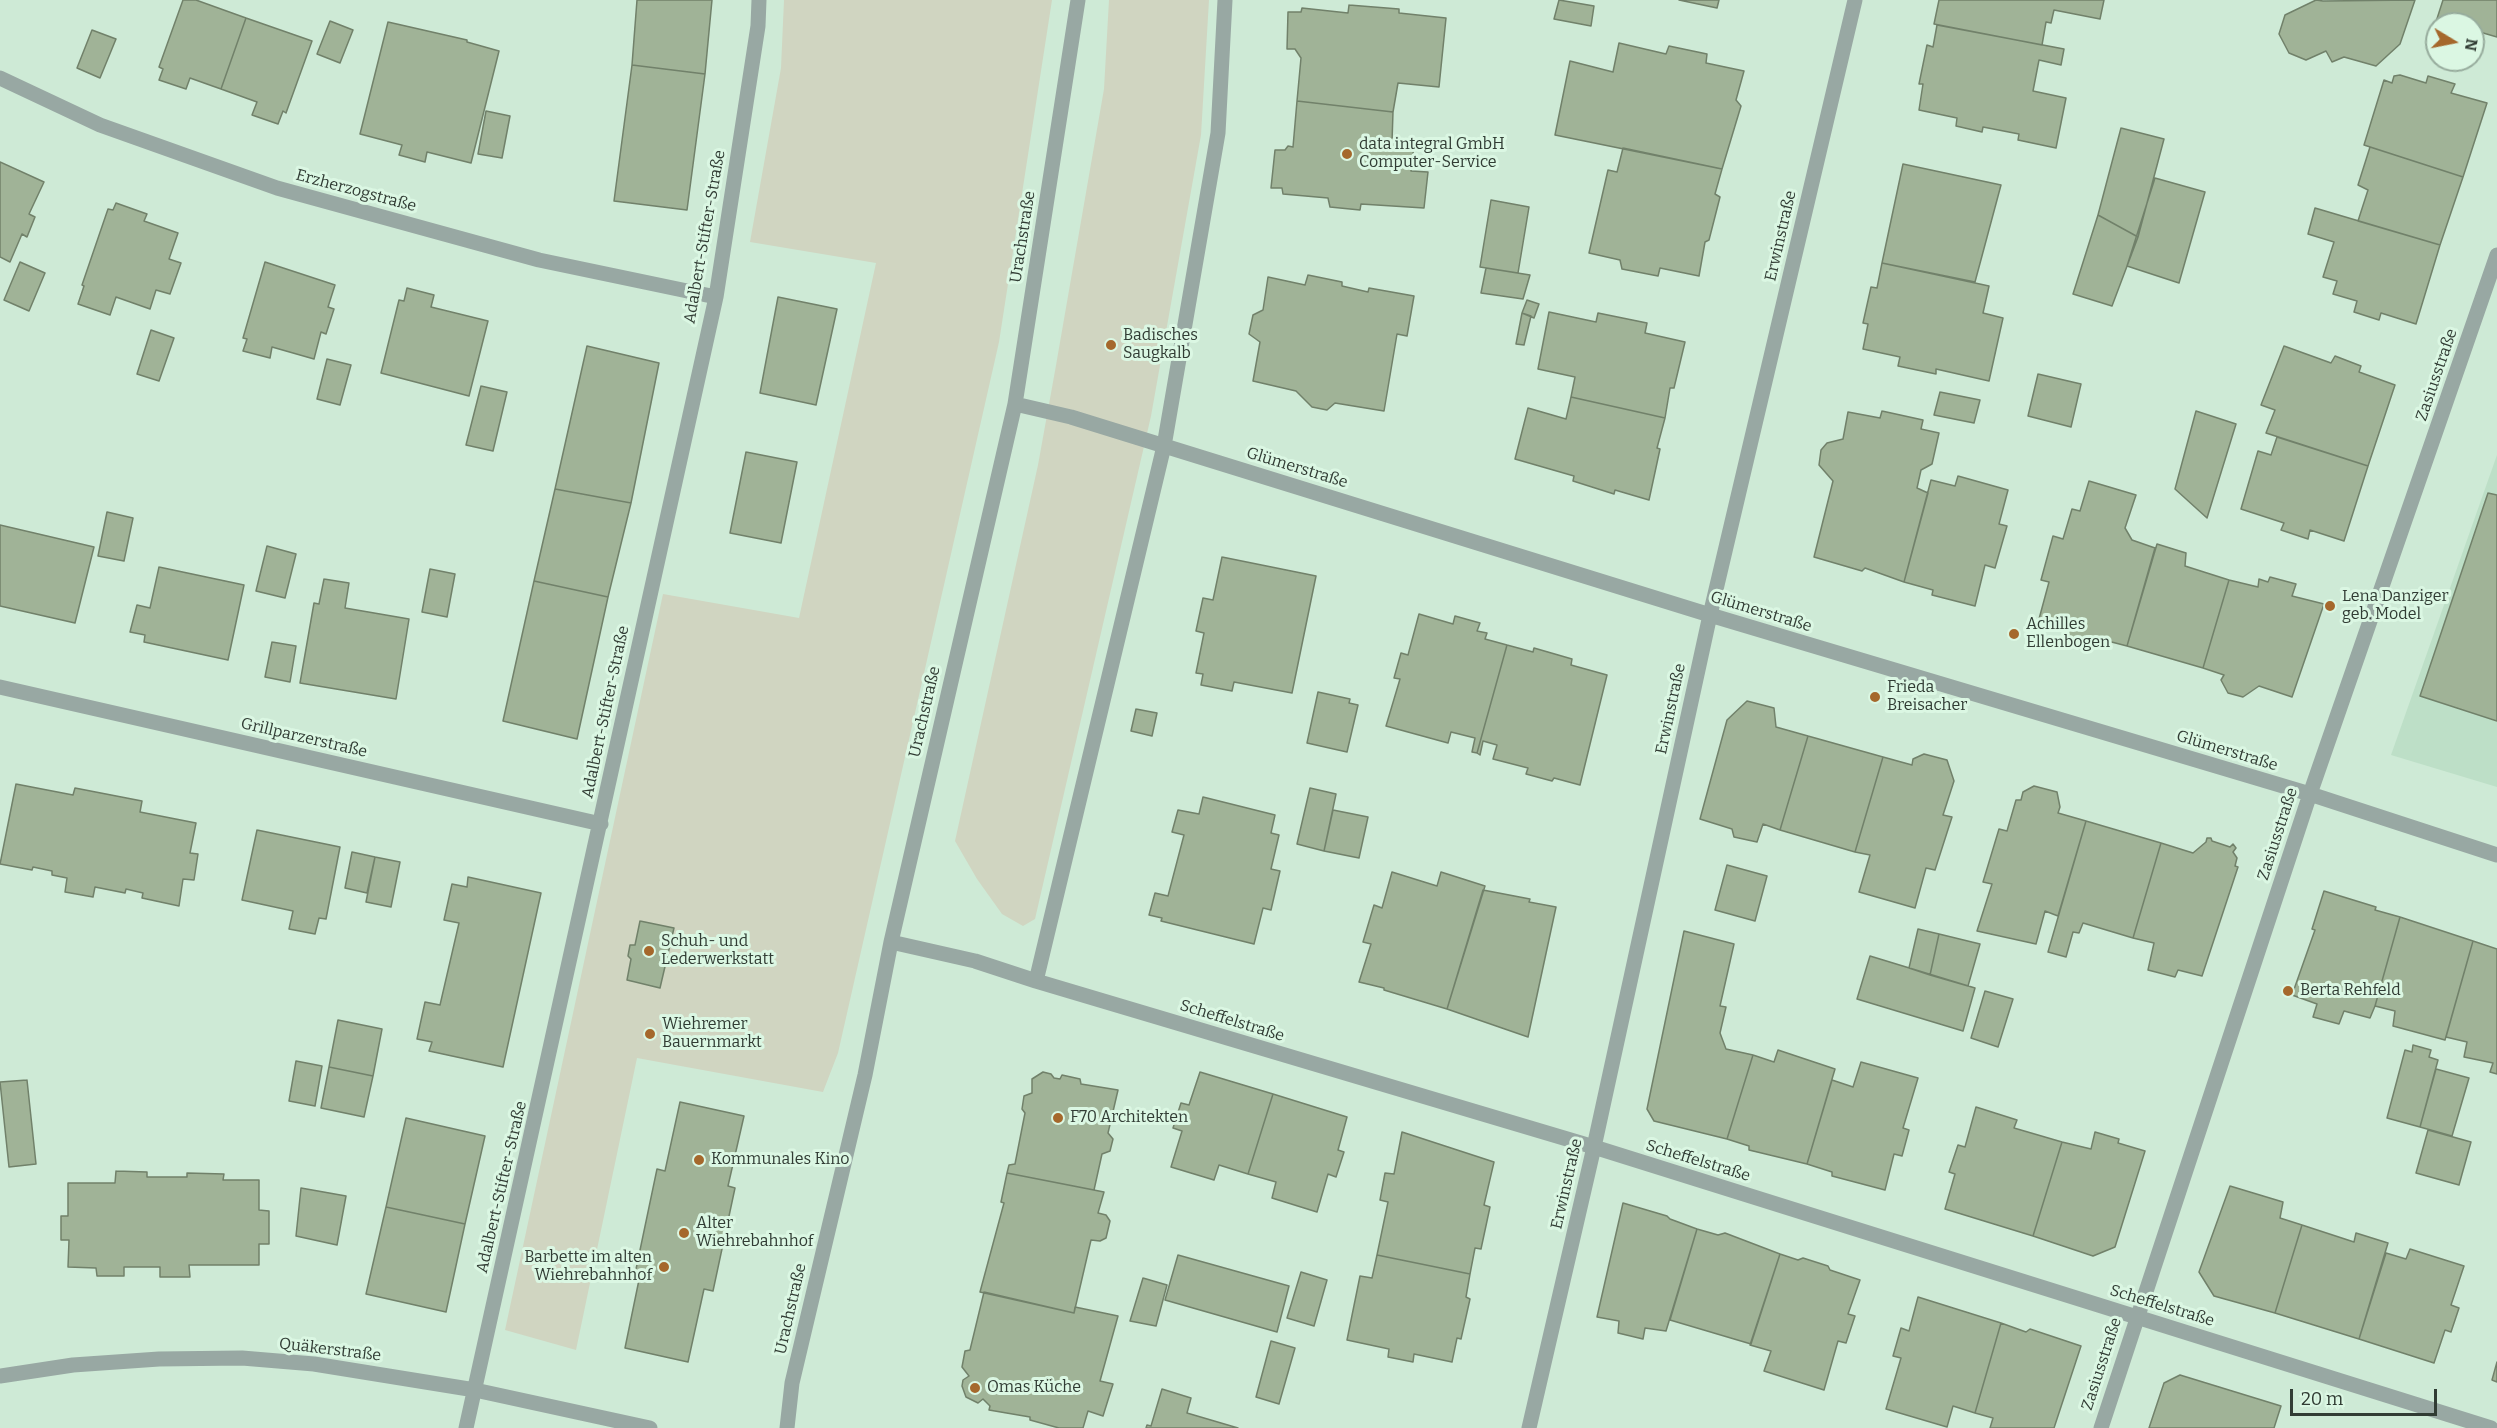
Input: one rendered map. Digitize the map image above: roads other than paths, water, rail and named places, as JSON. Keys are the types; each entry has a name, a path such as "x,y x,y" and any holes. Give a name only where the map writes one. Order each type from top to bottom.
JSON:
{"street":[{"name":"Adalbert-Stifter-Straße","path":"466,1428 716,297 758,27 759,0"},
{"name":"Urachstraße","path":"787,1428 792,1383 865,1075 891,942 1015,404 1078,0"},
{"path":"1036,981 1164,446 1218,133 1226,0"},
{"name":"Erwinstraße","path":"1529,1428 1594,1148 1710,615 1855,0"},
{"name":"Erzherzogstraße","path":"0,78 100,125 277,188 539,260 716,297"},
{"name":"Zasiusstraße","path":"2100,1428 2310,794 2497,255"},
{"name":"Glümerstraße","path":"1015,404 1071,417 1710,615 2310,794 2497,855"},
{"name":"Grillparzerstraße","path":"0,687 601,824"},
{"name":"Scheffelstraße","path":"891,942 975,961 1594,1148 2491,1428"},
{"name":"Quäkerstraße","path":"0,1376 73,1365 159,1359 242,1358 314,1364 475,1390 650,1428"}],"place":[{"name":"data integral GmbH Computer-Service","path":"1347,154"},
{"name":"Badisches Saugkalb","path":"1111,345"},
{"name":"Lena Danziger geb. Model","path":"2330,606"},
{"name":"Achilles Ellenbogen","path":"2014,634"},
{"name":"Frieda Breisacher","path":"1875,697"},
{"name":"Schuh- und Lederwerkstatt","path":"649,951"},
{"name":"Berta Rehfeld","path":"2288,991"},
{"name":"Wiehremer Bauernmarkt","path":"650,1034"},
{"name":"F70 Architekten","path":"1058,1118"},
{"name":"Kommunales Kino","path":"699,1160"},
{"name":"Alter Wiehrebahnhof","path":"684,1233"},
{"name":"Barbette im alten Wiehrebahnhof","path":"664,1267"},
{"name":"Omas Küche","path":"975,1388"}]}
